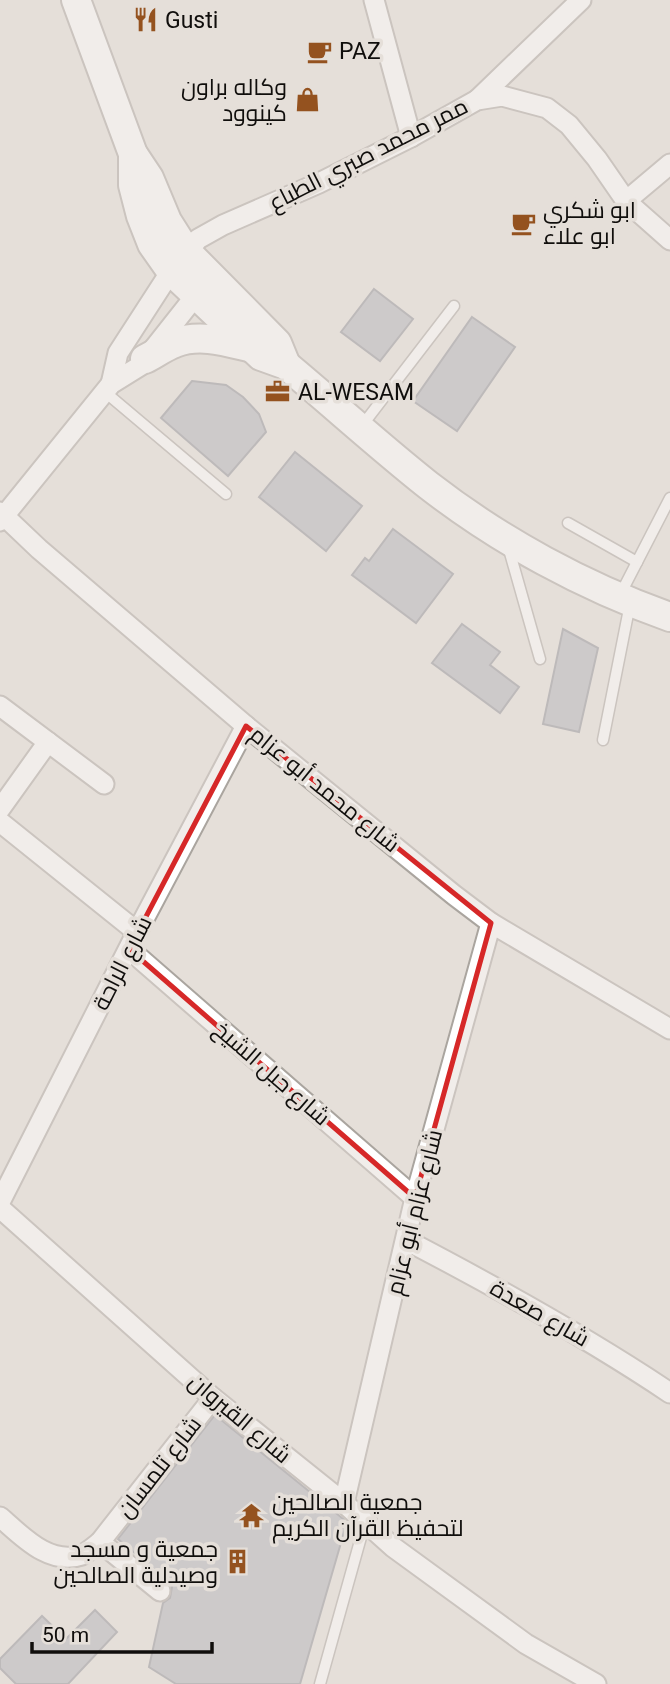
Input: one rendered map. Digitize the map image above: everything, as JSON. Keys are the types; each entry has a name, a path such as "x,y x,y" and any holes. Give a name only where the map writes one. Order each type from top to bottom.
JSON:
{"street":[{"path":"374,0 411,137"},
{"path":"477,100 581,0"},
{"path":"75,3 133,155 133,185 152,244 179,261 204,286 277,343 286,365"},
{"name":"ممر محمد صبري الطباع","path":"179,261 198,239 223,225 319,183 477,100 502,96 547,108 569,125 626,201 670,240"},
{"path":"626,201 670,164"},
{"path":"108,388 118,353 179,261"},
{"path":"204,286 253,349 261,356 286,365 429,486 505,538 584,580 670,617"},
{"path":"1,516 108,388 139,366 204,286"},
{"path":"145,359 176,342 198,338 253,349"},
{"name":"شارع محمد أبو عزام","path":"1,516 246,726 491,923 670,1029"},
{"path":"0,706 104,784"},
{"name":"شارع الراحة","path":"0,1202 133,940 246,726"},
{"path":"0,809 48,742"},
{"name":"شارع جبل الشيخ","path":"0,822 415,1198"},
{"name":"شارع عزام أبو عزام","path":"344,1503 415,1198 491,923"},
{"name":"شارع القيروان","path":"0,1208 213,1398 344,1503 365,1523 454,1594 516,1637 596,1684"},
{"name":"شارع صعدة","path":"406,1240 523,1302 615,1356 670,1393"},
{"name":"شارع تلمسان","path":"0,1517 40,1550 63,1557 82,1555 100,1542 213,1398"},
{"path":"100,1542 160,1591"}],"lane":[{"path":"361,428 454,306"},
{"path":"108,388 226,494"},
{"path":"603,740 625,598 637,562 670,498"},
{"path":"568,523 637,562"},
{"path":"505,538 540,659"},
{"path":"320,1684 365,1523"}],"highlighted area":[{"path":"246,726 491,923 415,1198 129,949"}],"building":[{"path":"374,289 413,319 380,361 341,332"},
{"path":"472,317 515,347 457,431 413,401"},
{"path":"192,381 226,385 243,397 259,414 266,432 228,476 161,418"},
{"path":"295,452 362,506 326,551 259,497"},
{"path":"393,529 453,574 416,623 352,575 365,558 369,561"},
{"path":"462,624 500,652 490,665 519,687 500,713 432,663"},
{"path":"563,629 598,648 579,732 543,724"},
{"name":"جمعية و مسجد وصيدلية الصالحين","path":"215,1415 347,1522 300,1684 176,1684 149,1667 163,1603 170,1598 172,1587 118,1539"},
{"path":"95,1610 117,1632 68,1684 16,1684 0,1668 0,1659 42,1616 66,1639"}],"place":[{"name":"Gusti","path":"145,20"},
{"name":"PAZ","path":"319,51"},
{"name":"وكاله براون كينوود","path":"307,100"},
{"name":"ابو شكري ابو علاء","path":"523,223"},
{"name":"AL-WESAM","path":"278,392"},
{"name":"جمعية الصالحين لتحفيظ القرآن الكريم","path":"252,1515"},
{"name":"جمعية و مسجد وصيدلية الصالحين","path":"238,1562"}]}
